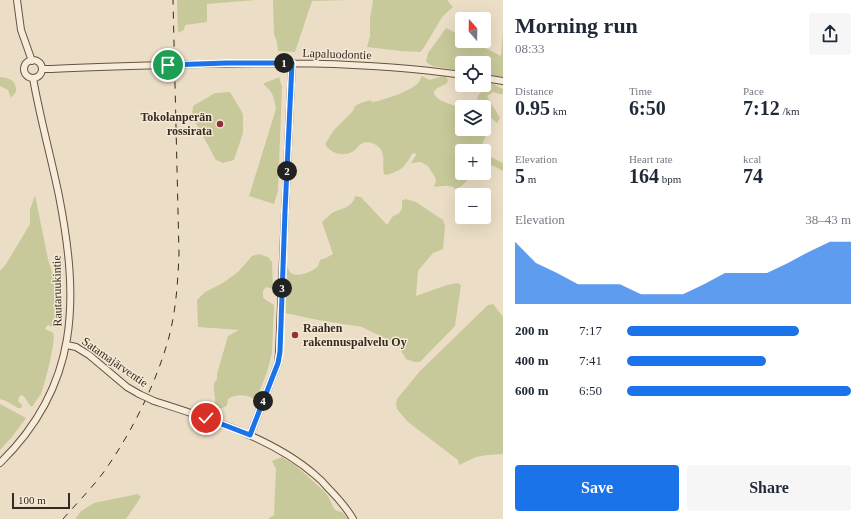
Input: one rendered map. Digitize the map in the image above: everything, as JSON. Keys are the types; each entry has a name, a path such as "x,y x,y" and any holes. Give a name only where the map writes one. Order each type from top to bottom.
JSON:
{"main road":[{"path":"17,0 20,26 32,61"},
{"path":"35,61 40,63 42,69 41,74 38,77 33,78 28,76 24,69 27,64 35,61"},
{"path":"250,435 278,363 280,352 292,63"},
{"name":"Lapaluodontie","path":"42,69 292,63 402,68 455,74"},
{"name":"Rautaruukintie","path":"0,463 30,430 47,402 61,368 68,336 70,282 68,257 58,196 33,78"},
{"path":"491,79 503,81"},
{"name":"Satamajärventie","path":"67,345 76,347 89,354 128,387 139,394 154,401 206,418 250,435 280,450 315,474 337,497 353,519"}],"green space":[{"path":"177,0 256,0 207,4 207,22 185,25 184,30 178,33"},
{"path":"273,0 352,0 312,1 295,52 278,51 274,34"},
{"path":"373,0 447,0 453,7 443,16 420,52 400,51 367,47 370,36 370,19"},
{"path":"446,28 455,32 455,48 486,48 501,56 503,32 503,77 491,75 491,56 455,56 455,70 432,66 426,62 428,53"},
{"path":"422,76 430,80 442,76 446,77 448,80 447,83 436,89 434,92 440,100 455,105 455,136 486,136 483,144 455,144 455,180 467,180 459,188 448,186 435,187 435,177 428,166 421,162 411,163 416,155 415,153 412,154 402,168 386,175 383,171 383,157 381,149 370,142 364,143 352,152 344,154 333,152 325,144 334,130 358,104 372,100 371,102 377,101 405,92 419,82"},
{"path":"0,77 10,79 14,83 16,92 11,98 8,90 0,86"},
{"path":"279,77 282,87 278,191 274,204 249,196 276,109 275,101 269,89 263,84"},
{"path":"491,84 503,89 503,94 493,92 487,96 489,100 477,100 482,92 491,92"},
{"name":"Tokolanperän rossirata","path":"230,92 243,114 243,133 234,160 223,163 216,160 192,116 193,106 215,93"},
{"path":"491,103 500,118 497,123 491,118"},
{"path":"491,156 503,163 503,171 492,166"},
{"path":"35,195 48,259 57,291 57,326 55,328 48,325 45,329 53,333 54,337 50,363 41,394 32,407 22,395 19,397 18,401 22,405 21,408 18,408 0,399 0,271 6,264 30,224 30,210"},
{"path":"355,196 361,197 387,225 393,216 400,212 402,208 402,201 405,199 416,202 443,220 445,226 443,249 433,253 418,271 416,296 447,285 458,283 461,285 455,326 420,362 414,362 406,359 397,344 362,327 285,313 283,302 286,257 290,272 297,275 304,274 316,268 320,260 333,254 322,222 332,213 352,203"},
{"path":"259,254 268,257 272,262 273,289 266,287 263,291 263,297 274,305 272,353 267,372 256,400 239,395 228,399 227,405 224,407 218,409 213,408 215,400 214,384 217,379 217,374 228,336 239,330 198,327 197,300 205,292 223,283 239,271 252,256"},
{"path":"493,304 503,317 503,454 476,457 459,465 458,460 408,422 397,409 396,403 397,399 420,371 488,305"},
{"path":"0,404 26,418 0,450"},
{"path":"282,457 295,465 324,491 334,509 342,512 348,519 268,519 274,515 276,469 272,461"},
{"path":"138,494 141,497 126,519 75,519 81,511 94,503"}],"railway":[{"path":"63,519 103,473 133,425 157,373 169,337 176,295 179,253 173,0"}],"place":[{"name":"Tokolanperän rossirata","path":"220,124"},
{"name":"Raahen rakennuspalvelu Oy","path":"295,335"}],"route":[{"path":"168,65 292,63 280,352 278,363 250,435 206,418"}]}
